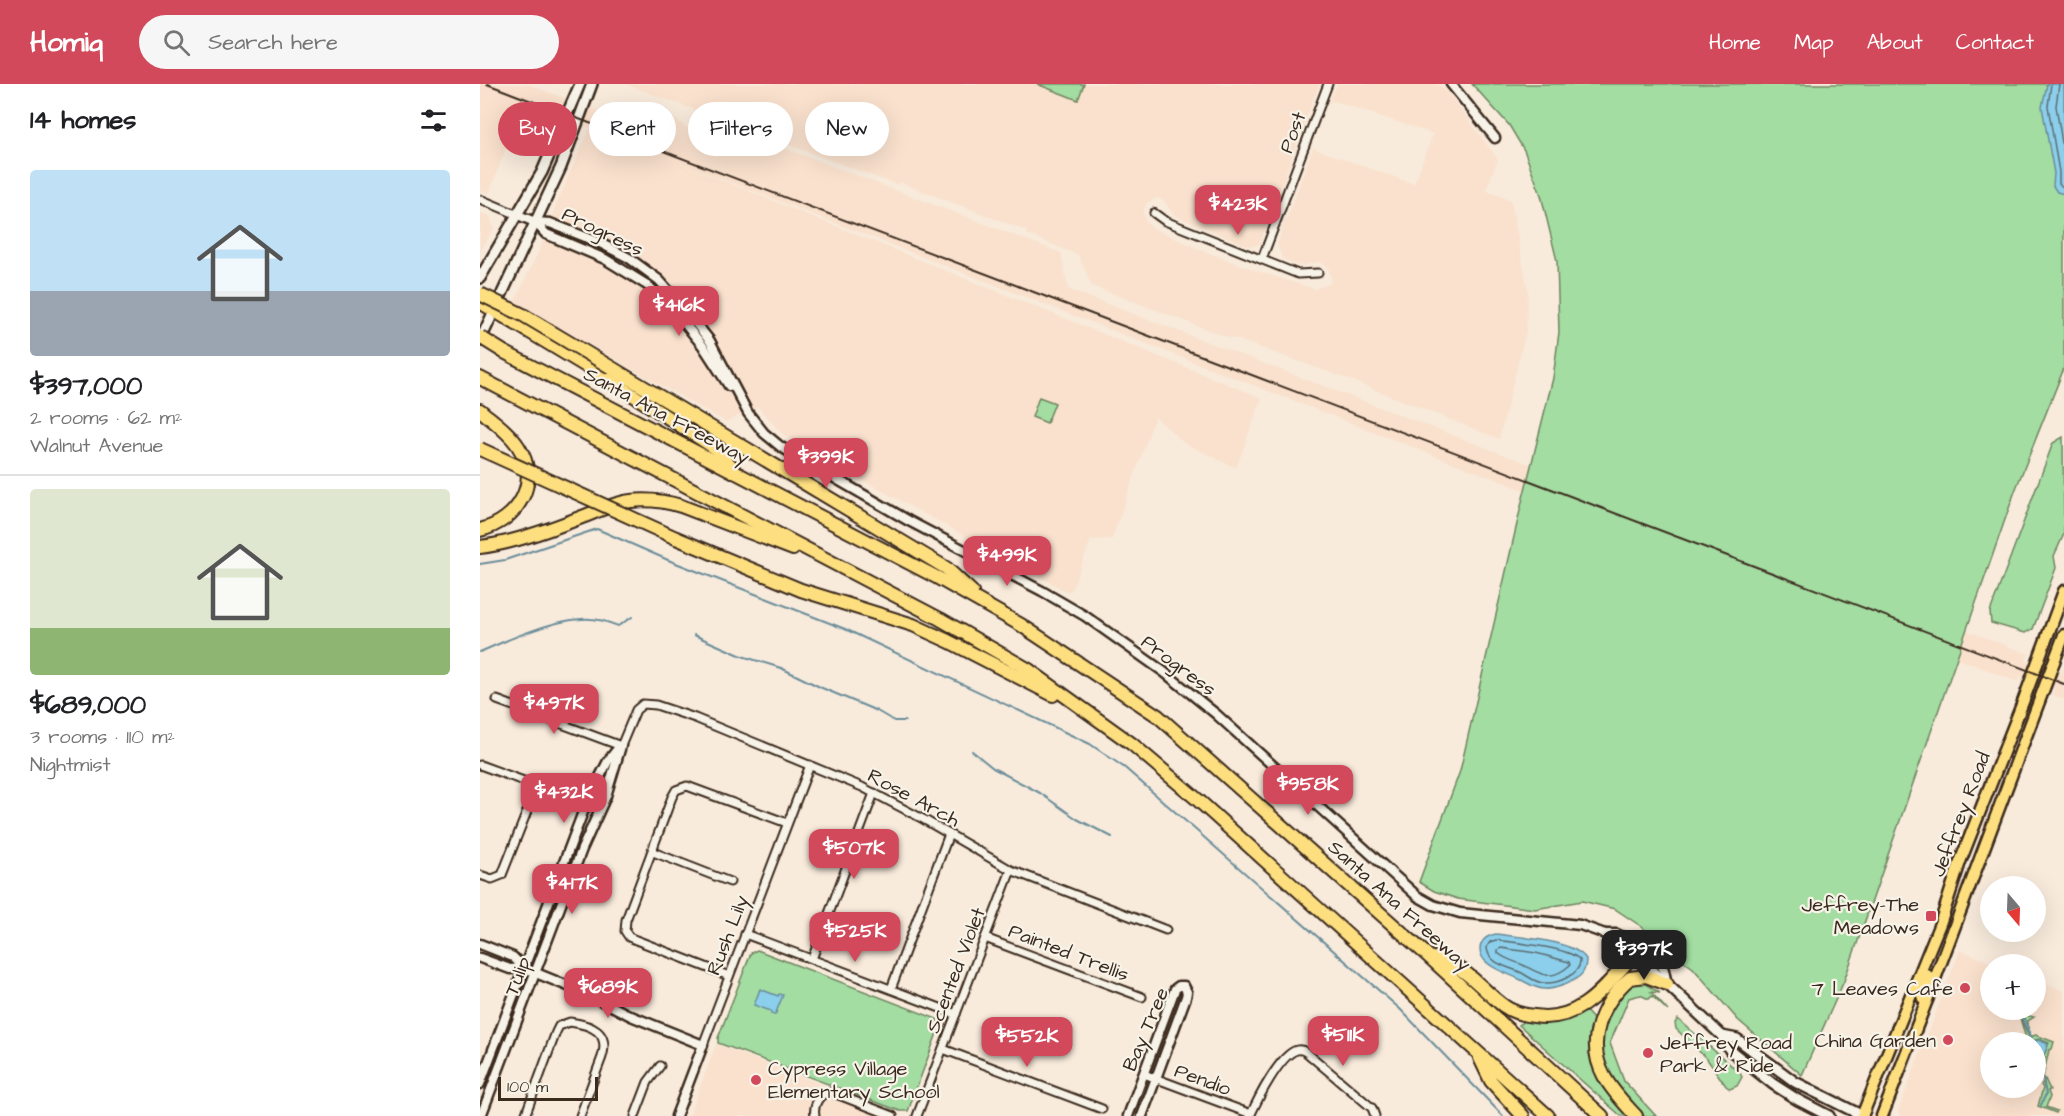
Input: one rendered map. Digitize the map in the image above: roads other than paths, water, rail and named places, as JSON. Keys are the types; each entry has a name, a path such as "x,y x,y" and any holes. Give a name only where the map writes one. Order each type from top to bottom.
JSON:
{"highway":[{"path":"480,294 523,315 946,568 983,604"},
{"path":"480,302 619,386 715,448 740,475"},
{"name":"Santa Ana Freeway","path":"480,339 938,578 1021,625 1158,716 1426,954 1602,1116"},
{"path":"480,378 852,572 1029,670 1132,744 1198,800 1548,1116"},
{"path":"480,411 517,444 525,460 527,476 524,492 514,511 498,524 480,530"},
{"path":"480,449 676,538 801,590 913,626 948,641 1094,715"},
{"path":"480,547 496,544 627,501 655,500 693,510 852,572"},
{"path":"1426,954 1457,967 1505,1007 1540,1017 1562,1015 1585,1005 1594,999 1629,960"},
{"path":"1636,1116 1603,1074 1596,1051 1597,1029 1608,1002 1630,978 1646,976 1666,984"},
{"path":"1477,1052 1491,1081 1523,1116"}],"main road":[{"path":"480,278 543,172 580,84"},
{"path":"480,339 561,167 592,84"},
{"name":"Jeffrey Road","path":"1863,1116 1941,921 1960,862 2064,591"},
{"name":"Jeffrey Road","path":"1882,1116 2064,635"},
{"path":"1927,1000 1923,999 1921,992 1936,947 1941,921"},
{"path":"1629,960 1645,964 1722,1036 1730,1050 1773,1084 1829,1116"},
{"path":"1722,1036 1737,1039 1795,1082 1863,1116"}],"street":[{"name":"Post","path":"1262,259 1328,84"},
{"path":"1451,84 1495,138"},
{"path":"480,199 518,215"},
{"path":"1154,213 1165,221 1298,274 1318,273"},
{"name":"Progress","path":"518,215 535,222 550,223 598,242 629,258 658,280 683,306 710,341 736,394 757,426 781,447 909,521 1085,616 1164,672 1216,714 1417,896 1460,913 1580,925 1605,934 1617,934 1638,944 1661,964 1666,984"},
{"name":"Progress","path":"535,222 546,234 605,259 647,285 676,313 703,346 736,394"},
{"path":"497,700 621,746"},
{"name":"Tulip","path":"481,1116 582,849 606,796 621,746 636,710 643,705"},
{"name":"Rose Arch","path":"643,705 656,705 695,718 810,765 874,793 1011,870 1166,930"},
{"name":"Tulip","path":"480,1084 586,804 613,752 621,746"},
{"path":"480,765 600,809"},
{"name":"Rush Lily","path":"676,1116 810,765"},
{"path":"480,875 496,878 503,872 537,786"},
{"path":"729,976 636,940 625,931 626,920 672,797 681,787 693,788 787,823"},
{"path":"812,959 874,793"},
{"path":"891,989 949,834"},
{"path":"653,852 730,882"},
{"name":"Scented Violet","path":"917,1116 1011,870"},
{"path":"745,934 956,1014"},
{"name":"Progress","path":"1605,934 1629,960"},
{"name":"Painted Trellis","path":"985,938 1142,998"},
{"path":"480,944 513,957 524,968 590,995 631,1016 703,1045"},
{"path":"480,958 510,969 524,968"},
{"name":"Bay Tree","path":"1128,1116 1175,989 1179,986 1184,987 1187,992 1186,997 1142,1116"},
{"path":"525,1116 559,1026 570,1022 600,1033 605,1040 605,1048 580,1116"},
{"path":"943,1049 1102,1109"},
{"name":"Pendio","path":"1144,1074 1251,1115 1265,1085 1273,1074 1291,1054 1301,1050 1372,1108 1375,1116"},
{"path":"635,1116 648,1082 660,1066"},
{"path":"815,1116 814,1110 820,1095 824,1092 831,1092 893,1116"}],"water":[{"path":"2047,84 2064,84 2064,194 2057,192 2053,186 2054,173 2042,107"},
{"path":"1496,934 1545,940 1570,948 1586,959 1584,970 1581,975 1559,987 1541,989 1535,987 1493,967 1482,957 1480,951 1482,942 1487,937"},
{"path":"760,989 778,996 783,995 775,1015 771,1014 771,1011 754,1005"},
{"path":"2022,1020 2025,1020 2029,1032"}],"waterway":[{"path":"480,564 505,560 597,529 668,560 845,629 1090,744 1125,768 1400,1009 1503,1116"},
{"path":"480,652 534,630 564,621 594,619 618,626 632,617"},
{"path":"694,635 742,656 781,668 877,711 894,721 905,721"},
{"path":"972,751 993,768 1040,793 1077,819 1112,837"},
{"path":"2041,1105 2044,1098"}],"railway":[{"path":"487,84 2064,684"}],"place":[{"name":"Jeffrey-The Meadows","path":"1931,916"},
{"name":"7 Leaves Cafe","path":"1965,988"},
{"name":"China Garden","path":"1948,1040"},
{"name":"Jeffrey Road Park & Ride","path":"1648,1053"},
{"name":"Cypress Village Elementary School","path":"756,1080"}]}
